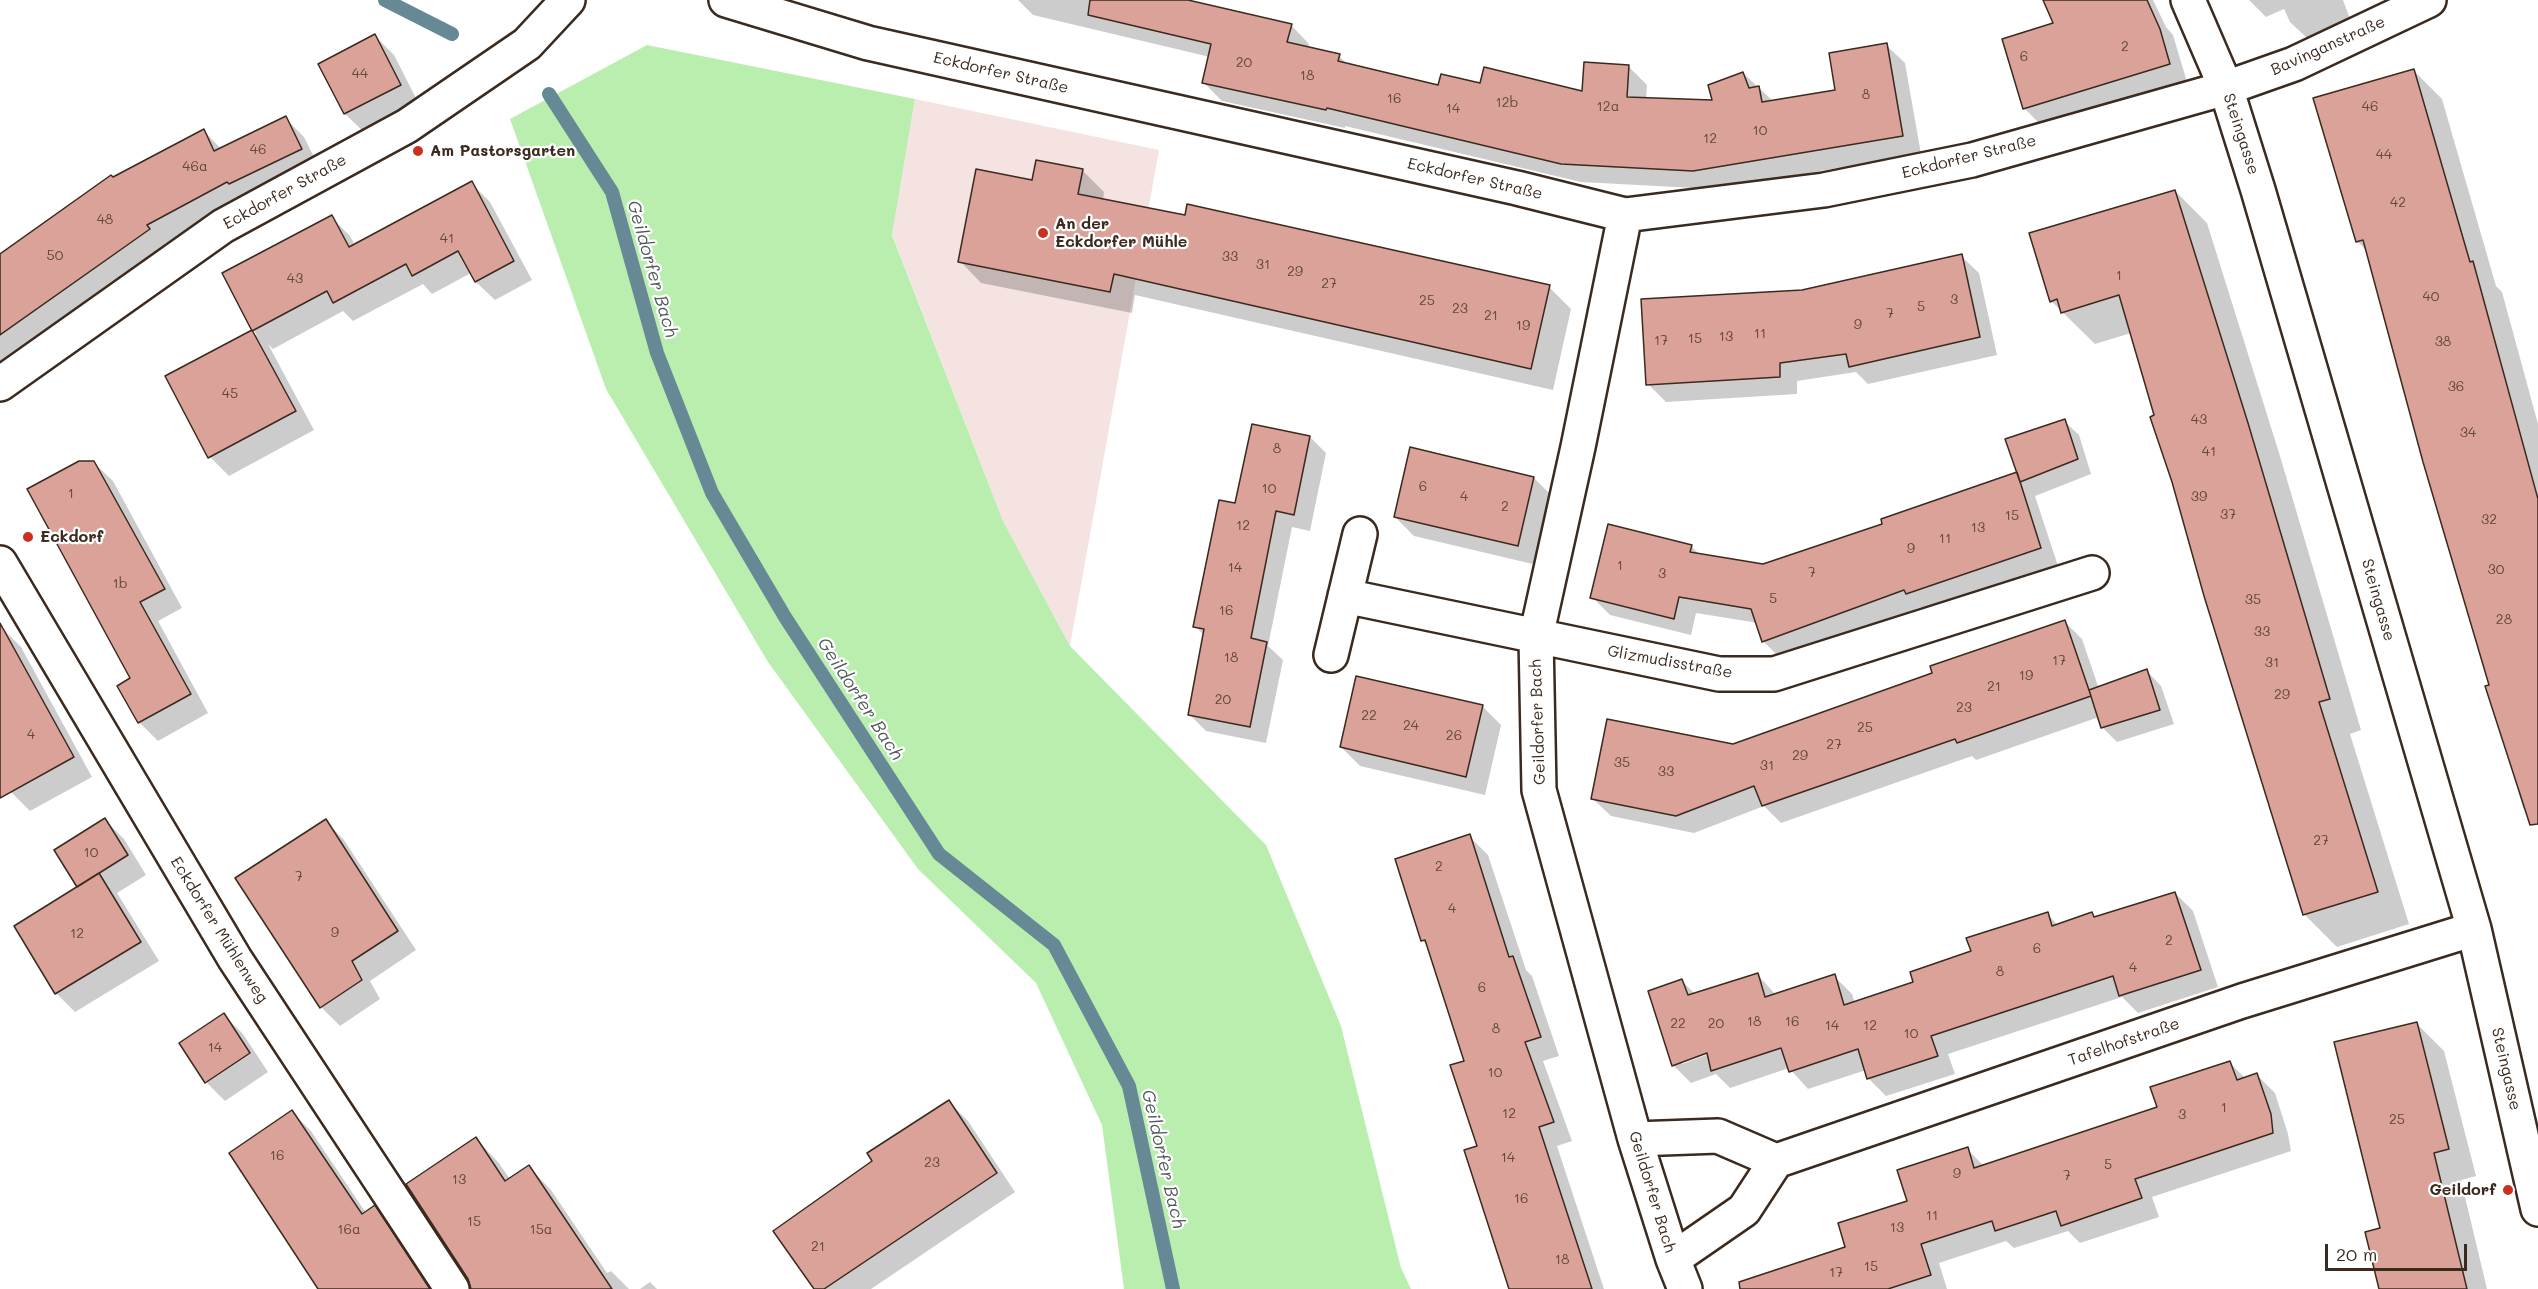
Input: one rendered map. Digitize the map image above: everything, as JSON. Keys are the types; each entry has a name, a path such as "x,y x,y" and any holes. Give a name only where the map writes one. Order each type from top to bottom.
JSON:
{"street":[{"name":"Eckdorfer Straße","path":"0,384 223,226 416,119 527,44 568,0"},
{"name":"Eckdorfer Straße","path":"726,0 868,43 1517,188 1625,215 1824,190 1972,160 2226,88"},
{"name":"Steingasse","path":"2188,0 2226,88 2288,290 2474,929 2538,1209"},
{"name":"Bavinganstraße","path":"2226,88 2294,64 2428,0"},
{"name":"Geildorfer Bach","path":"1625,215 1578,447 1536,637 1539,790 1635,1139 1673,1259 1685,1289"},
{"path":"1331,655 1359,534"},
{"name":"Eckdorfer Mühlenweg","path":"0,563 235,959 452,1289"},
{"name":"Glizmudisstraße","path":"1345,596 1719,674 1774,674 2092,573"},
{"name":"Tafelhofstraße","path":"1776,1161 2242,1001 2474,929"},
{"path":"1635,1139 1718,1136 1776,1161 1744,1210 1673,1259"}],"shaded area":[{"path":"915,99 1159,150 1070,646 1003,521 892,234"}],"green space":[{"path":"647,45 915,99 892,235 1003,521 1070,646 1266,845 1341,1026 1401,1268 1411,1289 1124,1289 1102,1125 1036,983 918,869 768,662 606,389 510,119"}],"building":[{"path":"1090,0 1188,0 1292,24 1287,42 1340,54 1338,61 1438,85 1441,74 1480,83 1484,67 1582,91 1584,62 1629,65 1627,97 1712,100 1708,85 1743,72 1749,88 1759,86 1762,102 1835,90 1829,53 1887,43 1903,136 1693,171 1561,164 1327,108 1326,110 1202,83 1211,44 1088,15"},
{"path":"2043,0 2147,0 2160,29 2170,64 2023,109 2002,39 2053,23"},
{"path":"375,34 401,85 344,114 318,64"},
{"path":"2414,69 2470,262 2473,261 2538,499 2538,824 2530,825 2485,686 2489,685 2423,462 2363,240 2356,242 2313,98"},
{"path":"286,116 302,149 229,184 227,182 147,225 150,229 0,335 0,254 111,175 113,177 204,129 214,151"},
{"path":"1036,160 1083,169 1078,194 1185,215 1187,204 1550,285 1531,369 1114,274 1110,292 958,262 976,169 1032,180"},
{"path":"472,181 514,261 475,282 458,251 412,276 406,264 333,303 327,291 252,331 222,273 332,215 349,247"},
{"path":"2175,190 2248,423 2330,699 2319,702 2378,892 2303,915 2204,596 2172,482 2150,417 2154,415 2119,295 2061,313 2057,299 2050,302 2029,233"},
{"path":"1962,254 1980,337 1849,367 1846,354 1780,363 1780,377 1646,385 1641,299 1802,290"},
{"path":"252,330 296,411 208,458 165,376"},
{"path":"2065,419 2078,459 2020,482 2005,439"},
{"path":"1252,424 1310,436 1294,515 1276,511 1251,638 1267,642 1250,727 1188,715 1204,629 1193,627 1219,500 1235,503"},
{"path":"1410,447 1534,477 1518,546 1394,517"},
{"path":"79,461 94,461 165,589 140,602 191,694 138,723 117,686 130,678 27,489"},
{"path":"2017,472 2041,548 1906,594 1904,590 1762,642 1751,609 1679,597 1674,619 1590,598 1608,524 1692,545 1690,552 1763,564 1882,524 1881,519"},
{"path":"2065,620 2091,696 1957,743 1955,739 1762,806 1754,786 1676,816 1591,799 1607,719 1733,744 1932,673 1930,666"},
{"path":"0,623 74,757 0,798"},
{"path":"2147,669 2160,710 2101,728 2089,690"},
{"path":"1356,676 1483,705 1466,777 1340,747"},
{"path":"105,818 128,855 77,887 54,850"},
{"path":"326,819 398,931 352,961 362,980 320,1008 235,878"},
{"path":"1470,834 1509,957 1513,956 1541,1037 1525,1042 1554,1122 1539,1127 1592,1289 1509,1289 1464,1150 1477,1146 1450,1065 1464,1061 1425,940 1421,941 1395,859"},
{"path":"99,873 141,942 55,994 14,926"},
{"path":"2175,892 2201,970 2119,996 2113,976 1931,1036 1938,1056 1867,1079 1858,1049 1789,1072 1781,1048 1711,1071 1707,1053 1672,1066 1648,991 1682,979 1688,995 1758,973 1765,997 1835,974 1844,1005 1913,982 1910,972 1971,951 1966,938 2048,912 2052,926 2092,912 2094,917"},
{"path":"224,1013 250,1053 205,1083 179,1043"},
{"path":"2417,1022 2449,1149 2434,1153 2467,1289 2379,1289 2365,1232 2380,1228 2334,1042"},
{"path":"2230,1061 2237,1080 2257,1073 2271,1114 2273,1133 2135,1179 2142,1198 2061,1226 2056,1211 1995,1231 1992,1221 1921,1244 1931,1275 1888,1289 1740,1289 1739,1282 1845,1247 1838,1223 1907,1201 1897,1170 1968,1147 1974,1168 2157,1107 2150,1087"},
{"path":"949,1100 997,1173 824,1289 814,1289 773,1231 872,1161 867,1153"},
{"path":"292,1110 362,1214 375,1205 430,1289 318,1289 229,1153"},
{"path":"476,1137 505,1181 529,1165 612,1289 471,1289 468,1279 406,1184"}],"waterway":[{"path":"385,0 452,34"},
{"name":"Geildorfer Bach","path":"549,94 612,192 657,353 712,493 785,617 939,854 1054,945 1129,1086 1173,1289"}],"place":[{"name":"Am Pastorsgarten","path":"418,151"},
{"name":"An der Eckdorfer Mühle","path":"1043,233"},
{"name":"Eckdorf","path":"28,537"},
{"name":"Geildorf","path":"2508,1190"}]}
